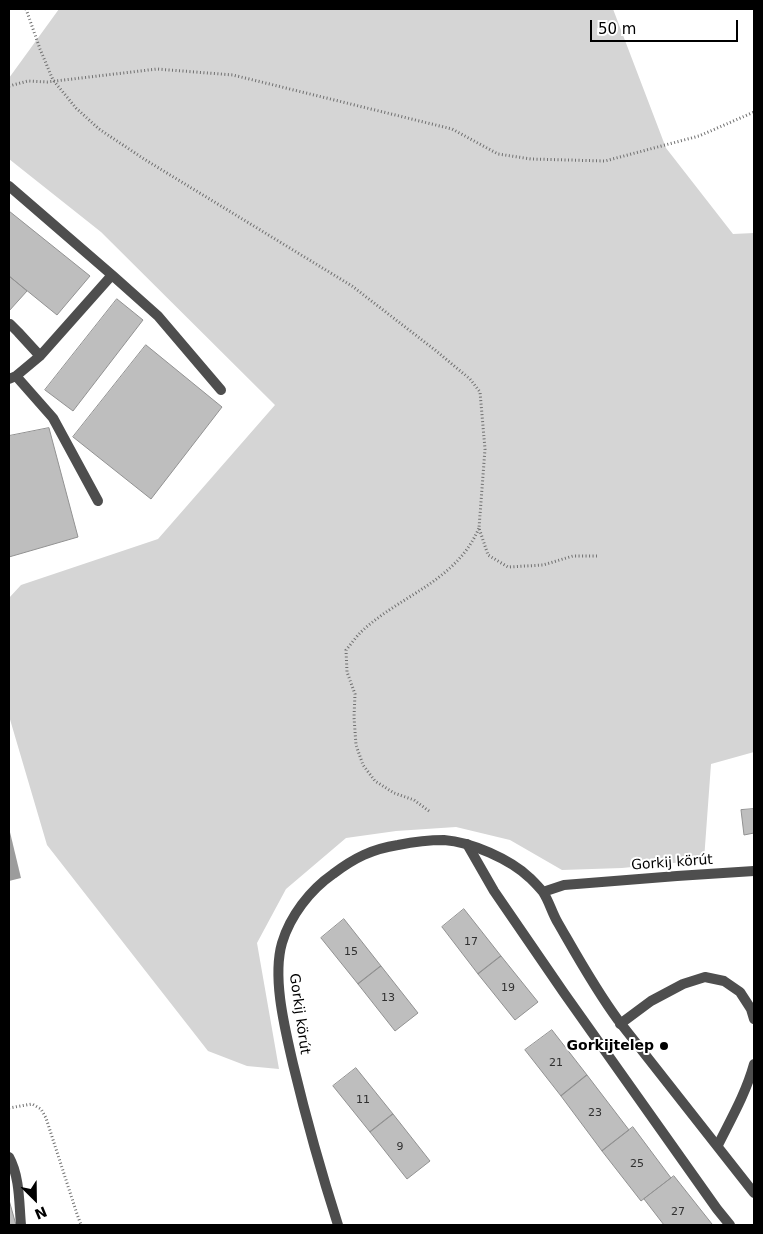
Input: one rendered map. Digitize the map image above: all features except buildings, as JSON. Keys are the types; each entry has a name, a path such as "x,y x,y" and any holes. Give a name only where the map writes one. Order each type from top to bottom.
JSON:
{"street":[{"path":"9,186 158,316 220,390"},
{"path":"98,501 54,418 12,377 40,356 112,275"},
{"path":"10,324 40,356"},
{"name":"Gorkij körút","path":"338,1225 319,1166 285,1029 278,964 282,943 291,919 322,882 350,862 366,853 385,846 444,840 467,844 510,862 529,877 543,892 564,885 754,871"},
{"path":"467,844 494,891 564,993 730,1225"},
{"path":"543,892 602,999 754,1193"},
{"path":"620,1024 651,1001 682,984 705,977 724,981 740,992 754,1019"},
{"path":"718,1145 738,1106 750,1079 754,1064"},
{"path":"9,1157 16,1174 21,1225"}],"path":[{"path":"26,9 40,49 54,80 76,108 99,129 152,164 352,286 435,350 470,379 480,392 485,449 479,528 474,540 450,568 427,587 383,615 361,632 346,650 347,672 355,694 356,746 363,765 375,781 394,793 414,800 429,810"},
{"path":"9,86 28,81 47,82 157,69 233,74 452,129 498,154 531,159 605,161 699,136 754,112"},
{"path":"479,528 488,555 508,567 543,565 573,556 597,556"},
{"path":"9,1108 32,1104 41,1109 46,1118 81,1225"}],"shaded area":[{"path":"59,9 613,9 666,148 733,234 754,233 754,752 711,764 704,860 622,868 562,870 510,840 456,827 396,831 346,838 286,889 257,943 279,1069 247,1066 208,1051 47,845 9,716 9,598 21,585 158,539 275,405 101,232 9,159 9,78"},
{"path":"9,828 21,878 9,881"}],"place":[{"name":"Gorkijtelep","path":"664,1046"}]}
